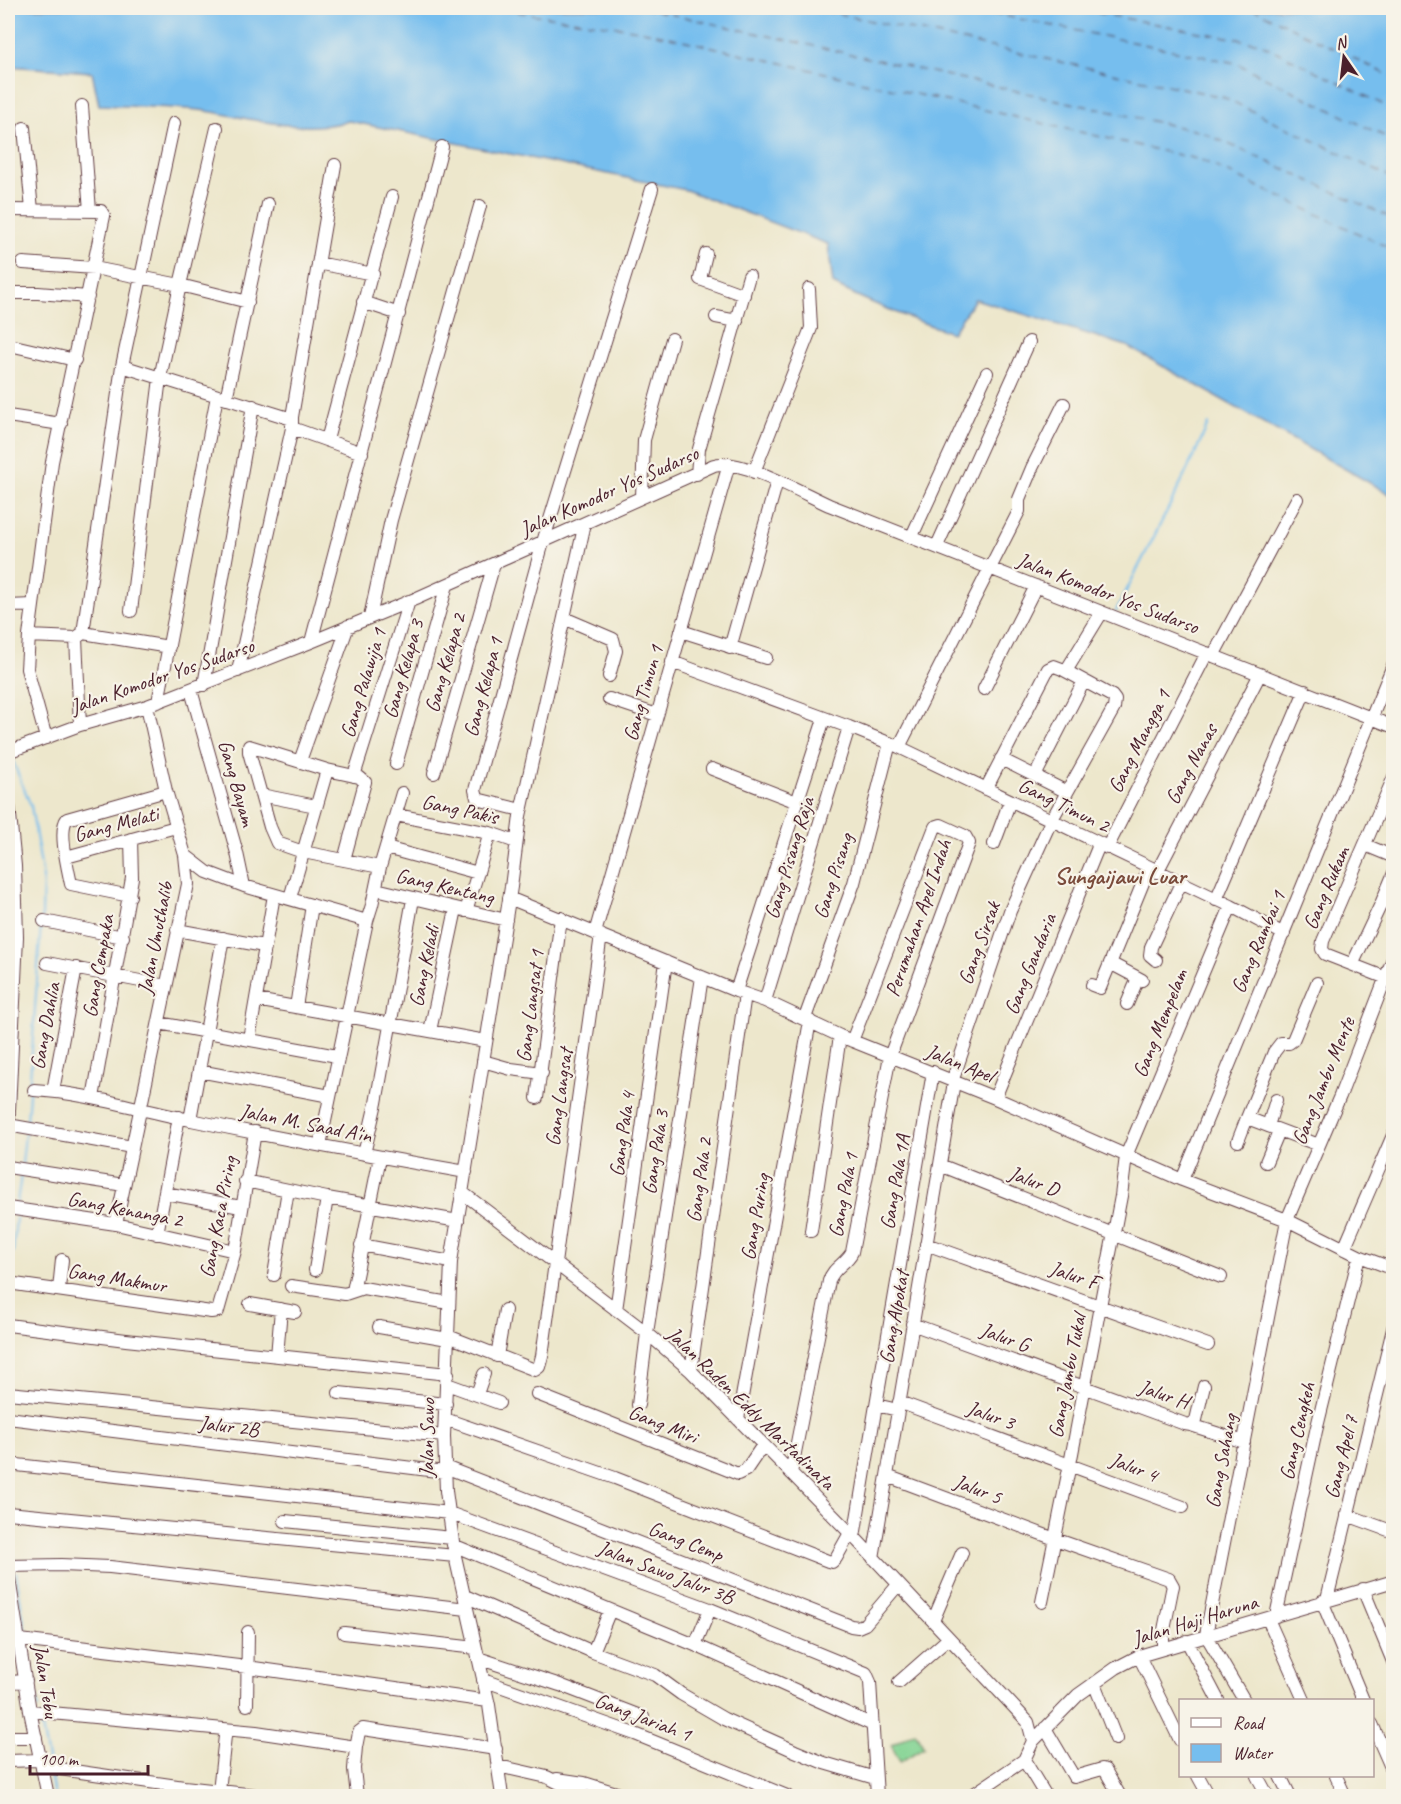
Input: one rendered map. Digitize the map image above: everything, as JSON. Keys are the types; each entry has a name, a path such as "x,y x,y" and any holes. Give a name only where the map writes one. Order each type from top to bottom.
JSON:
{"street":[{"path":"82,106 90,211"},
{"path":"81,725 79,636 122,366 174,123"},
{"path":"24,128 32,210"},
{"path":"131,611 160,378 217,128"},
{"path":"311,642 442,147"},
{"path":"238,672 292,423 335,165"},
{"path":"543,542 652,189"},
{"path":"327,440 392,197"},
{"path":"153,704 168,647 221,397 248,302 268,204"},
{"path":"370,617 391,520 480,206"},
{"path":"8,210 90,211 101,212 104,216 46,498 29,636 27,669 46,738"},
{"path":"706,254 700,279 744,295"},
{"path":"23,263 94,268 180,285 248,302"},
{"path":"318,263 373,274"},
{"path":"697,474 699,449 749,276"},
{"path":"754,472 811,328 809,289"},
{"path":"8,293 88,297"},
{"path":"363,302 399,314"},
{"path":"716,317 736,321"},
{"path":"642,497 644,440 672,339"},
{"path":"937,546 1029,342"},
{"path":"14,346 75,360"},
{"path":"122,366 252,406 362,453"},
{"path":"912,536 987,373"},
{"name":"Gang Pisang","path":"807,1020 854,883 895,745 1019,511 1019,499 1032,468 1064,404"},
{"path":"204,685 252,406"},
{"path":"8,416 61,424"},
{"name":"Jalan Komodor Yos Sudarso","path":"13,750 81,725 153,704 238,672 447,585 714,465 729,464 777,481 829,505 1394,727"},
{"name":"Gang Timun 1","path":"598,934 657,715 729,464"},
{"path":"730,648 777,481"},
{"name":"Gang Mangga 1","path":"1103,846 1297,499"},
{"path":"463,1193 521,810 585,523"},
{"name":"Gang Kelapa 1","path":"521,810 477,798 475,790 543,542"},
{"name":"Gang Kelapa 2","path":"434,773 494,564"},
{"name":"Gang Kelapa 3","path":"396,764 447,585"},
{"path":"984,689 1036,586"},
{"name":"Gang Palawija 1","path":"354,776 409,601"},
{"path":"8,606 33,605"},
{"path":"1066,671 1102,612"},
{"path":"564,618 613,639 616,651 609,676"},
{"path":"300,761 348,627"},
{"path":"681,631 766,658"},
{"path":"29,636 79,636 168,647"},
{"name":"Gang Timun 2","path":"672,662 895,745 1231,906 1284,934"},
{"name":"Gang Rambai 1","path":"1182,1180 1394,663"},
{"path":"986,789 1048,669 1054,666 1084,681 1035,776"},
{"name":"Gang Nanas","path":"1092,985 1100,988 1153,870 1260,674"},
{"name":"Gang Sirsak","path":"953,1082 1010,911 1051,821 1114,708 1112,696 1084,681"},
{"name":"Gang Bayam","path":"191,690 237,853 244,886"},
{"path":"1216,900 1305,691"},
{"path":"609,699 657,715"},
{"name":"Jalan Umuthalib","path":"116,1224 188,884 185,855 166,791 153,704"},
{"path":"740,992 824,719"},
{"name":"Gang Pisang Raja","path":"765,1001 849,727"},
{"path":"344,860 365,786 363,778 327,770 251,745 248,746 277,843 303,852 344,860 380,867"},
{"path":"1001,759 1067,792"},
{"path":"712,769 797,802"},
{"path":"290,898 327,770"},
{"name":"Gang Rukam","path":"1389,979 1353,963 1325,954 1322,949 1323,941 1394,777"},
{"path":"129,896 73,885 66,857 63,825 67,819 166,791"},
{"path":"320,1144 367,921 402,793"},
{"path":"8,795 15,866 8,1133"},
{"path":"261,795 316,806"},
{"path":"994,844 1010,801"},
{"name":"Gang Pakis","path":"396,815 490,833 516,842"},
{"name":"Perumahan Apel Indah","path":"852,1041 934,828 941,825 965,836 969,843 890,1056"},
{"name":"Gang Melati","path":"66,857 176,827"},
{"name":"Gang Keladi","path":"430,1031 461,910 478,873 490,833"},
{"name":"Gang Cempaka","path":"93,1098 123,937 133,869 131,839"},
{"path":"1365,845 1394,857"},
{"name":"Gang Gandaria","path":"995,1098 1103,846"},
{"path":"386,848 478,873"},
{"path":"185,855 207,872 244,886 367,921"},
{"path":"188,884 207,872"},
{"path":"1353,963 1394,873"},
{"path":"1156,960 1150,955 1152,947 1181,883"},
{"name":"Gang Kentang","path":"376,889 506,920"},
{"name":"Jalan Apel","path":"510,892 598,934 765,1001 840,1036 995,1098 1182,1180 1287,1220 1359,1256 1393,1267"},
{"path":"249,1039 274,895"},
{"path":"364,1154 376,1103 413,899"},
{"path":"296,1007 312,905"},
{"name":"Gang Mempelam","path":"1126,1156 1231,906"},
{"name":"Gang Langsat 1","path":"537,1098 561,918"},
{"path":"44,921 123,937"},
{"path":"177,930 264,946"},
{"name":"Gang Langsat","path":"497,1356 536,1370 542,1356 598,934"},
{"path":"157,1234 184,1119 199,1071 223,938"},
{"name":"Gang Jambu Mente","path":"1287,1220 1389,979 1394,956"},
{"name":"Gang Pala 4","path":"616,1310 666,962"},
{"path":"47,963 166,986"},
{"path":"1110,963 1140,979 1127,1004"},
{"name":"Gang Dahlia","path":"53,1091 76,968"},
{"name":"Gang Pala 3","path":"638,1405 702,977"},
{"path":"1238,1141 1274,1052 1281,1043 1289,1043 1293,1040 1317,983"},
{"name":"Gang Pala 2","path":"691,1371 740,992"},
{"path":"256,1000 486,1041"},
{"name":"Gang Puring","path":"738,1419 807,1020"},
{"path":"159,1023 337,1056"},
{"path":"811,1231 840,1036"},
{"name":"Gang Pala 1","path":"791,1473 829,1281 833,1270 852,1252 890,1056"},
{"path":"483,1061 511,1069 542,1073"},
{"path":"199,1071 330,1096"},
{"name":"Gang Pala 1A","path":"852,1535 933,1072"},
{"name":"Gang Alpokat","path":"873,1558 953,1082"},
{"name":"Jalan M. Saad A'in","path":"34,1090 93,1098 184,1119 466,1172"},
{"path":"1266,1162 1276,1100"},
{"path":"1247,1118 1319,1144"},
{"path":"8,1125 132,1147"},
{"name":"Gang Kaca Piring","path":"219,1309 235,1251 255,1132"},
{"path":"1344,1249 1394,1133"},
{"name":"Gang Jambu Tukal","path":"1042,1602 1121,1196 1126,1156"},
{"path":"353,1291 380,1157"},
{"name":"Jalur D","path":"940,1165 1221,1277"},
{"path":"8,1167 124,1185"},
{"path":"245,1181 458,1221"},
{"path":"274,1275 288,1190"},
{"path":"165,1193 242,1207"},
{"name":"Jalan Raden Eddy Martadinata","path":"463,1193 647,1334 691,1371 852,1535 1028,1722 1033,1741"},
{"name":"Jalan Sawo","path":"463,1193 451,1262 444,1436 445,1470 454,1546 488,1701 502,1797"},
{"path":"315,1270 327,1198"},
{"name":"Gang Kenanga 2","path":"8,1208 116,1224 235,1251"},
{"name":"Gang Sahang","path":"1206,1635 1287,1220"},
{"name":"Jalur F","path":"926,1244 1208,1345"},
{"path":"361,1245 451,1262"},
{"name":"Gang Cengkeh","path":"1272,1617 1359,1256"},
{"path":"59,1289 62,1260"},
{"name":"Gang Makmur","path":"8,1283 211,1312 219,1309"},
{"path":"291,1286 345,1294 363,1288 449,1303"},
{"path":"250,1304 295,1312"},
{"path":"277,1356 281,1309"},
{"path":"379,1327 448,1337 497,1356 505,1310"},
{"name":"Jalur G","path":"912,1324 1085,1386"},
{"name":"Gang Apel 7","path":"1324,1600 1394,1325"},
{"path":"11,1326 277,1356 448,1379 500,1403"},
{"path":"477,1394 484,1374"},
{"name":"Jalur H","path":"1085,1386 1191,1425 1196,1420 1204,1386"},
{"path":"8,1393 444,1436"},
{"path":"339,1393 446,1404"},
{"name":"Gang Miri","path":"537,1394 738,1474 746,1470 763,1445"},
{"name":"Jalur 3","path":"876,1405 898,1406 1070,1464"},
{"name":"Jalur 2B","path":"8,1418 445,1470"},
{"path":"445,1419 615,1478 828,1561 832,1562 836,1558 852,1535"},
{"path":"1191,1425 1244,1442"},
{"name":"Jalan Sawo Jalur 3B","path":"8,1464 449,1513 710,1609 866,1673 870,1682 873,1725"},
{"name":"Jalur 4","path":"1070,1464 1183,1507"},
{"name":"Gang Cemp","path":"445,1470 851,1626 858,1627 865,1624 898,1585"},
{"name":"Jalur 5","path":"887,1476 1169,1579 1173,1586 1163,1635 1163,1647"},
{"path":"10,1513 454,1546"},
{"path":"1347,1515 1394,1532"},
{"path":"285,1521 454,1546 694,1645 873,1725 877,1797"},
{"path":"933,1621 962,1553"},
{"path":"11,1568 61,1565 110,1567 466,1603 661,1678 681,1694 717,1715 795,1751 875,1778"},
{"name":"Jalan Tebu","path":"11,1568 13,1627 24,1641 26,1681 36,1710 36,1737 45,1766 48,1797"},
{"name":"Jalan Haji Haruna","path":"1033,1741 1078,1695 1138,1656 1394,1581"},
{"path":"1363,1589 1394,1664"},
{"path":"1324,1600 1362,1699"},
{"path":"694,1645 710,1609"},
{"path":"593,1652 610,1610"},
{"path":"1272,1617 1303,1699"},
{"path":"247,1705 248,1632"},
{"path":"344,1633 477,1653 643,1717"},
{"path":"1206,1635 1243,1699"},
{"path":"899,1682 948,1638"},
{"path":"24,1641 247,1667 488,1701"},
{"path":"1187,1641 1217,1699"},
{"path":"1138,1656 1179,1738"},
{"name":"Gang Jariah 1","path":"483,1680 635,1734 787,1797"},
{"path":"8,1682 26,1681"},
{"path":"1094,1683 1116,1739"},
{"path":"36,1710 256,1732 356,1747"},
{"path":"1045,1728 1074,1777 1105,1770 1120,1797"},
{"path":"357,1797 354,1769 359,1732 363,1729 496,1749"},
{"path":"1374,1729 1394,1774"},
{"path":"219,1791 225,1736"},
{"path":"8,1737 36,1737"},
{"path":"974,1796 1024,1760 1033,1741"},
{"path":"1024,1760 1046,1797"},
{"path":"8,1761 184,1792 219,1791 265,1797"},
{"path":"498,1766 584,1783 594,1792 626,1797"},
{"path":"547,1777 585,1797"},
{"path":"1199,1777 1209,1797"},
{"path":"1258,1777 1268,1797"},
{"path":"1280,1777 1290,1797"},
{"path":"1336,1777 1345,1797"}],"green space":[{"path":"915,1732 924,1747 900,1762 891,1745"}],"water":[{"path":"8,8 1393,8 1393,496 1127,346 975,299 952,333 937,328 877,305 833,284 828,244 686,190 349,121 330,125 293,126 199,110 99,105 92,72 8,66"}],"waterway":[{"path":"1116,611 1208,424"},
{"path":"10,754 31,806 43,878 42,918"},
{"path":"27,1122 41,923"},
{"path":"22,1164 25,1134"},
{"path":"17,1202 21,1176"},
{"path":"13,1252 16,1218"},
{"path":"8,1298 8,1309"},
{"path":"9,1518 14,1560"},
{"path":"16,1572 26,1637"},
{"path":"27,1646 38,1708"},
{"path":"40,1717 49,1764"},
{"path":"50,1773 54,1796"}],"ferry route":[{"path":"490,8 639,30 1201,160 1394,250"},
{"path":"643,8 1202,132 1394,219"},
{"path":"811,8 1223,97 1394,179"},
{"path":"965,8 1236,63 1394,141"},
{"path":"1070,8 1259,43 1394,110"},
{"path":"1252,8 1394,78"}],"district":[{"name":"Sungaijawi Luar","path":"1120,876"}]}
